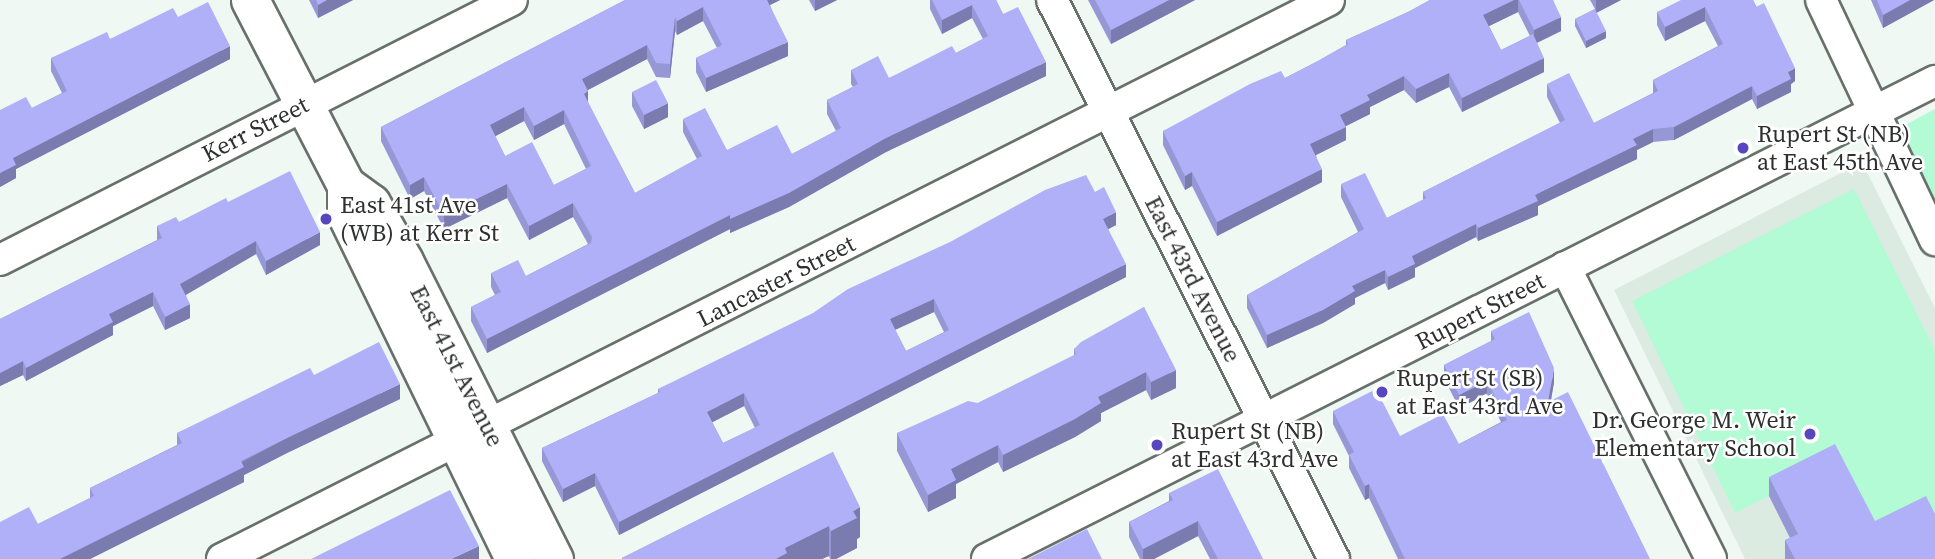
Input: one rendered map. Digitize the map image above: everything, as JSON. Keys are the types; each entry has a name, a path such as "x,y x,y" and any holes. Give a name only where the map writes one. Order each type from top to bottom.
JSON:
{"main road":[{"name":"East 41st Avenue","path":"250,0 346,185 371,203 488,425 554,559"},
{"name":"East 41st Avenue","path":"346,185 346,214 514,559"}],"street":[{"name":"Kerr Street","path":"0,260 512,0"},
{"name":"East 43rd Avenue","path":"1052,0 1334,559"},
{"name":"Lancaster Street","path":"222,559 1108,114 1329,0"},
{"path":"1821,0 1935,240"},
{"name":"Rupert Street","path":"987,559 1935,81"},
{"path":"1565,267 1711,559"}],"shaded area":[{"name":"Dr. George M. Weir Elementary School","path":"1862,162 1935,308 1935,559 1745,559 1614,290"}],"green space":[{"path":"1935,109 1935,199 1900,137 1905,125"},
{"name":"Dr. George M. Weir Elementary School","path":"1854,189 1935,350 1935,524 1875,541 1835,463 1735,513 1632,301"}],"building":[{"path":"625,0 767,0 788,42 706,78 696,58 722,45 703,7 677,21 675,17 670,64 656,63 647,45 582,79 588,91 584,94 635,193 702,156 683,119 705,108 727,150 777,125 792,154 841,128 827,100 858,84 851,70 878,56 889,78 952,46 956,53 988,36 972,5 942,20 932,0 996,0 1003,14 1018,7 1046,62 886,138 789,193 730,219 730,215 487,339 471,307 501,292 491,273 518,260 526,276 591,243 592,237 573,203 529,226 507,184 444,215 424,177 410,185 381,127","holes":["524,107 534,126 564,110 591,166 554,185 532,142 505,156 490,125"]},
{"path":"1095,0 1169,0 1111,30"},
{"path":"1430,0 1514,0 1483,15 1501,50 1533,34 1544,58 1462,98 1449,73 1416,89 1404,76 1367,95 1370,100 1340,115 1346,127 1310,144 1322,169 1217,222 1192,172 1185,176 1163,131 1250,84 1281,71 1285,78 1348,44 1346,40"},
{"path":"1519,0 1553,0 1561,17 1534,30"},
{"path":"1681,0 1753,0 1756,7 1764,3 1795,68 1788,72 1791,79 1757,96 1752,86 1674,127 1653,129 1633,139 1637,145 1535,195 1538,201 1478,228 1476,224 1412,256 1415,264 1388,277 1385,270 1352,286 1355,291 1323,310 1267,335 1247,295 1364,229 1341,184 1365,173 1387,218 1426,198 1423,192 1565,120 1547,84 1569,73 1594,123 1658,91 1653,80 1723,44 1705,7 1665,27 1657,12"},
{"path":"1877,0 1910,0 1883,15"},
{"path":"208,2 230,46 13,158 16,165 0,173 0,110 26,97 32,108 67,91 51,58 107,32 110,39 173,8 178,17"},
{"path":"1595,9 1606,31 1586,41 1575,19"},
{"path":"656,80 668,103 644,115 632,92"},
{"path":"290,171 320,232 266,261 256,241 180,284 190,304 165,317 153,292 109,314 113,322 26,368 23,361 0,373 0,319 162,238 157,226 176,217 179,222 226,198 228,202"},
{"path":"1086,175 1095,192 1104,187 1116,212 1103,219 1126,264 619,522 595,473 563,489 542,448 660,392 658,389 813,313 848,289 950,242 1045,190","holes":["934,299 949,330 906,351 890,319","744,393 760,425 723,443 707,412"]},
{"path":"1144,307 1176,370 1151,382 1146,372 1098,397 1101,403 1075,419 1003,455 998,445 951,469 956,480 928,495 897,433 968,401 978,403 1076,354 1074,349 1081,342"},
{"path":"1529,312 1554,368 1548,402 1568,392 1650,559 1405,559 1369,484 1365,486 1349,455 1354,452 1333,411 1376,389 1400,436 1443,414 1459,444 1507,420 1487,381 1459,395 1444,365 1495,339 1491,331"},
{"path":"379,342 400,384 241,461 244,467 60,559 0,559 0,522 29,507 38,524 94,496 90,488 182,443 177,433 310,368 314,375"},
{"path":"1835,444 1875,521 1926,496 1935,514 1935,559 1795,559 1785,540 1798,534 1769,477"},
{"path":"833,452 860,507 853,511 857,518 831,531 829,526 785,548 787,553 776,559 622,559 622,558"},
{"path":"1218,469 1263,559 1218,559 1198,521 1143,549 1129,522 1173,500 1169,493"},
{"path":"450,490 479,546 451,559 311,559"},
{"path":"1087,529 1102,559 1028,559"}],"place":[{"name":"Rupert St (NB) at East 45th Ave","path":"1743,148"},
{"name":"East 41st Ave (WB) at Kerr St","path":"326,219"},
{"name":"Rupert St (SB) at East 43rd Ave","path":"1382,392"},
{"name":"Dr. George M. Weir Elementary School","path":"1810,434"},
{"name":"Rupert St (NB) at East 43rd Ave","path":"1157,445"}]}
